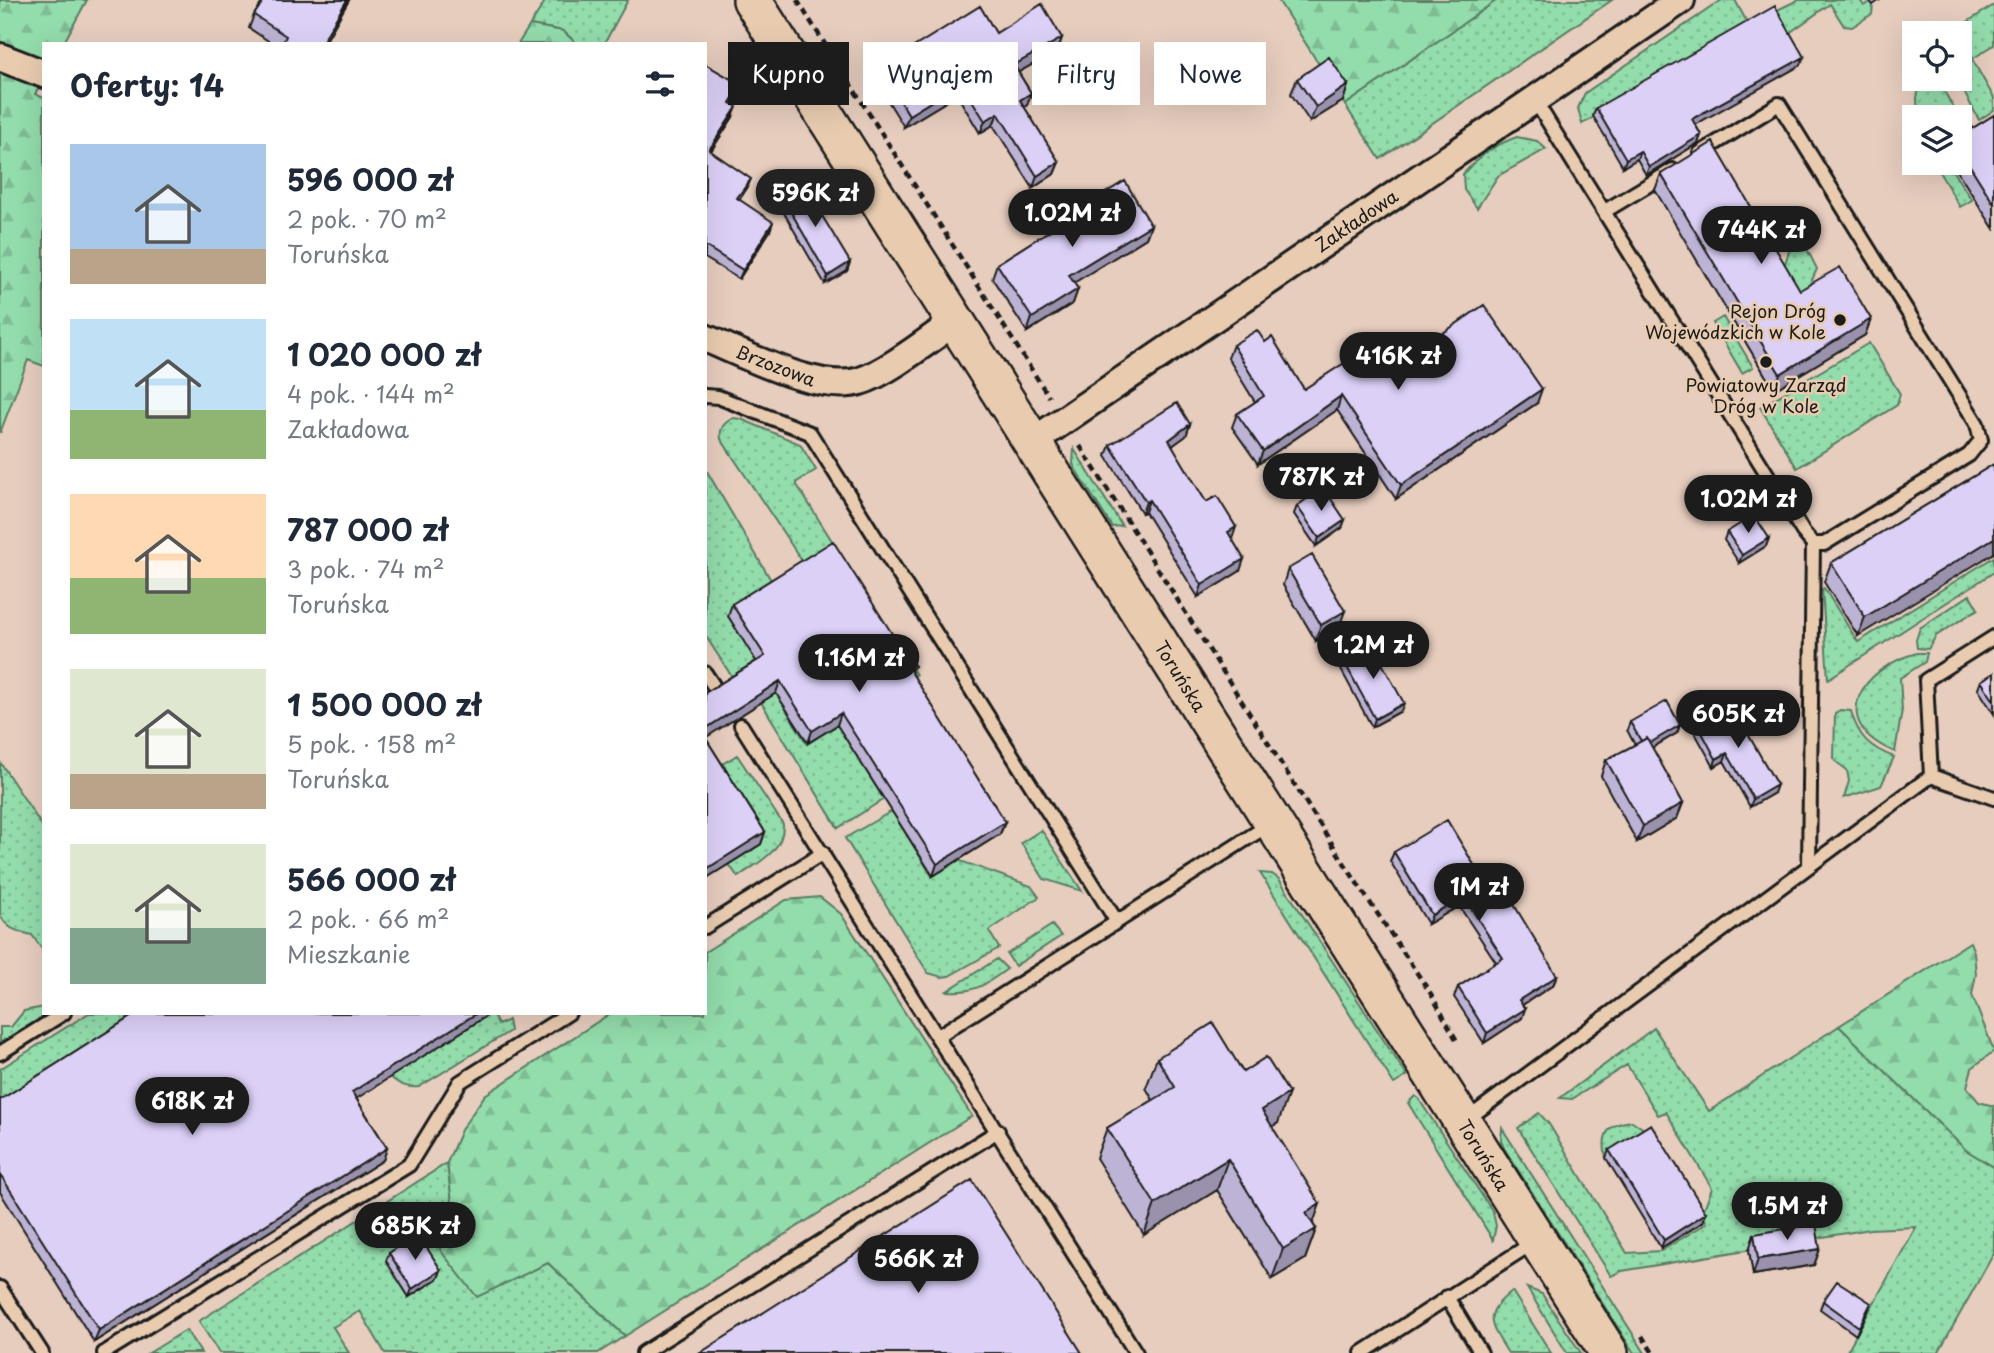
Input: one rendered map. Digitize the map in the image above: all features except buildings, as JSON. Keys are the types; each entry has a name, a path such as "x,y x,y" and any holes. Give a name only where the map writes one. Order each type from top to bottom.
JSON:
{"street":[{"name":"Toruńska","path":"752,0 1609,1353"},
{"name":"Zakładowa","path":"1032,442 1681,0"},
{"path":"0,57 42,73"},
{"name":"Brzozowa","path":"707,339 815,382 843,385 873,376 956,321"}],"lane":[{"path":"1534,99 1812,544 1809,866"},
{"path":"1605,211 1779,104 1977,424 1981,440 1969,455 1824,544 1812,544"},
{"path":"707,396 718,397 810,433 1117,922"},
{"path":"1931,776 1926,680 1994,637"},
{"path":"707,676 713,685"},
{"path":"741,725 1136,1353"},
{"path":"1463,1122 1931,776"},
{"path":"1931,776 1994,798"},
{"path":"938,1036 1273,822"},
{"path":"707,926 823,853"},
{"path":"0,1053 61,1015"},
{"path":"104,1353 409,1165 460,1082 566,1015"},
{"path":"643,1353 998,1131"},
{"path":"1362,1353 1537,1240"},
{"path":"0,1288 42,1353"},
{"path":"1447,1297 1481,1353"}],"path":[{"path":"797,0 1051,401"},
{"path":"1077,442 1355,880 1398,943 1457,1043"}],"green space":[{"path":"0,0 87,0 64,42 42,42 42,82 35,94 42,97 42,365 28,360 0,433"},
{"path":"546,0 628,0 605,42 575,42 563,31 530,25"},
{"path":"1278,0 1497,0 1345,105"},
{"path":"1497,0 1612,0 1380,159 1345,105"},
{"path":"1722,0 1735,0 1749,26 1582,124 1578,108 1585,93"},
{"path":"1798,0 1860,0 1864,6 1871,2 1872,14 1852,27 1844,26 1830,4 1785,36 1771,13"},
{"path":"1994,5 1994,45 1972,59 1972,21 1969,21"},
{"path":"530,25 563,31 575,42 519,42"},
{"path":"1972,59 1994,98 1994,110 1979,120 1963,91 1972,91"},
{"path":"1918,91 1944,91 1952,105 1917,105"},
{"path":"1517,137 1537,141 1546,149 1498,176 1477,208 1464,190 1463,174 1487,152"},
{"path":"1941,175 1955,175 1972,200 1960,207"},
{"path":"1793,240 1803,241 1817,269 1807,291 1795,298 1781,275"},
{"path":"1723,317 1753,367 1742,373 1713,323"},
{"path":"1869,343 1900,394 1897,405 1797,468 1760,407"},
{"path":"733,418 800,444 816,470 797,482 797,485 916,675 911,678 806,567 721,439 723,426"},
{"path":"1074,449 1122,526 1112,527 1076,470 1073,464"},
{"path":"707,471 775,587 760,668 736,683 707,638"},
{"path":"1994,557 1994,572 1828,679 1822,589 1824,588 1858,642"},
{"path":"1970,595 1978,609 1936,636 1928,649 1917,648 1916,640 1920,628"},
{"path":"1917,653 1927,653 1925,662 1900,678 1902,710 1895,752 1874,740 1861,727 1857,712 1859,698 1867,684 1880,671 1897,660"},
{"path":"776,693 807,744 837,725 884,799 838,828 761,702"},
{"path":"1840,710 1851,711 1861,735 1878,750 1894,757 1881,786 1844,798 1849,781 1847,770 1834,758 1835,714"},
{"path":"737,755 783,824 782,834 774,849 738,877 728,863 714,769"},
{"path":"0,762 42,826 42,949 32,935 10,927 0,915"},
{"path":"892,811 932,876 958,860 1031,886 1039,897 989,931 999,948 949,976 928,973 845,838"},
{"path":"1041,830 1082,891 1044,879 1021,843"},
{"path":"1260,873 1272,874 1279,879 1407,1076 1394,1084"},
{"path":"820,897 841,914 972,1116 625,1336 548,1263 477,1297 441,1251 436,1236 441,1219 452,1202 447,1163 461,1130 485,1095 608,1015 707,1015 707,951 786,900"},
{"path":"1052,925 1061,936 1015,966 1007,954"},
{"path":"1970,942 1976,974 1972,995 1994,1051 1972,1068 1967,1087 1979,1102 1994,1106 1994,1167 1966,1150 1839,1026"},
{"path":"997,959 1007,969 992,979 972,989 947,991"},
{"path":"42,1007 42,1015 47,1015 0,1044 0,1027 11,1027 24,1011"},
{"path":"86,1015 148,1015 0,1109 0,1069"},
{"path":"488,1015 496,1015 494,1017 498,1025 508,1020 510,1031 419,1087 403,1085 390,1077"},
{"path":"1839,1026 1966,1150 1994,1167 1994,1253 1938,1353 1846,1353 1916,1227 1870,1229 1622,1271 1611,1276 1518,1128 1539,1113 1549,1124 1627,1253 1661,1251 1707,1223 1702,1214 1712,1188 1666,1112 1658,1115 1627,1065 1572,1099 1560,1098 1654,1028 1709,1111"},
{"path":"1415,1096 1493,1212 1496,1226 1493,1240 1408,1103"},
{"path":"1632,1121 1648,1132 1606,1158 1604,1143 1608,1132 1617,1125"},
{"path":"1502,1128 1645,1353 1634,1353 1504,1148 1501,1141"},
{"path":"447,1163 452,1202 441,1219 477,1296 548,1263 625,1336 598,1353 385,1353 360,1311 333,1327 349,1353 219,1353 199,1321"},
{"path":"1527,1288 1542,1294 1581,1353 1567,1353"},
{"path":"1512,1291 1551,1353 1508,1353 1501,1343 1493,1327 1493,1313 1502,1299"},
{"path":"186,1330 201,1353 149,1353"}],"place":[{"name":"Rejon Dróg Wojewódzkich w Kole","path":"1840,320"},
{"name":"Powiatowy Zarząd Dróg w Kole","path":"1766,362"}]}
